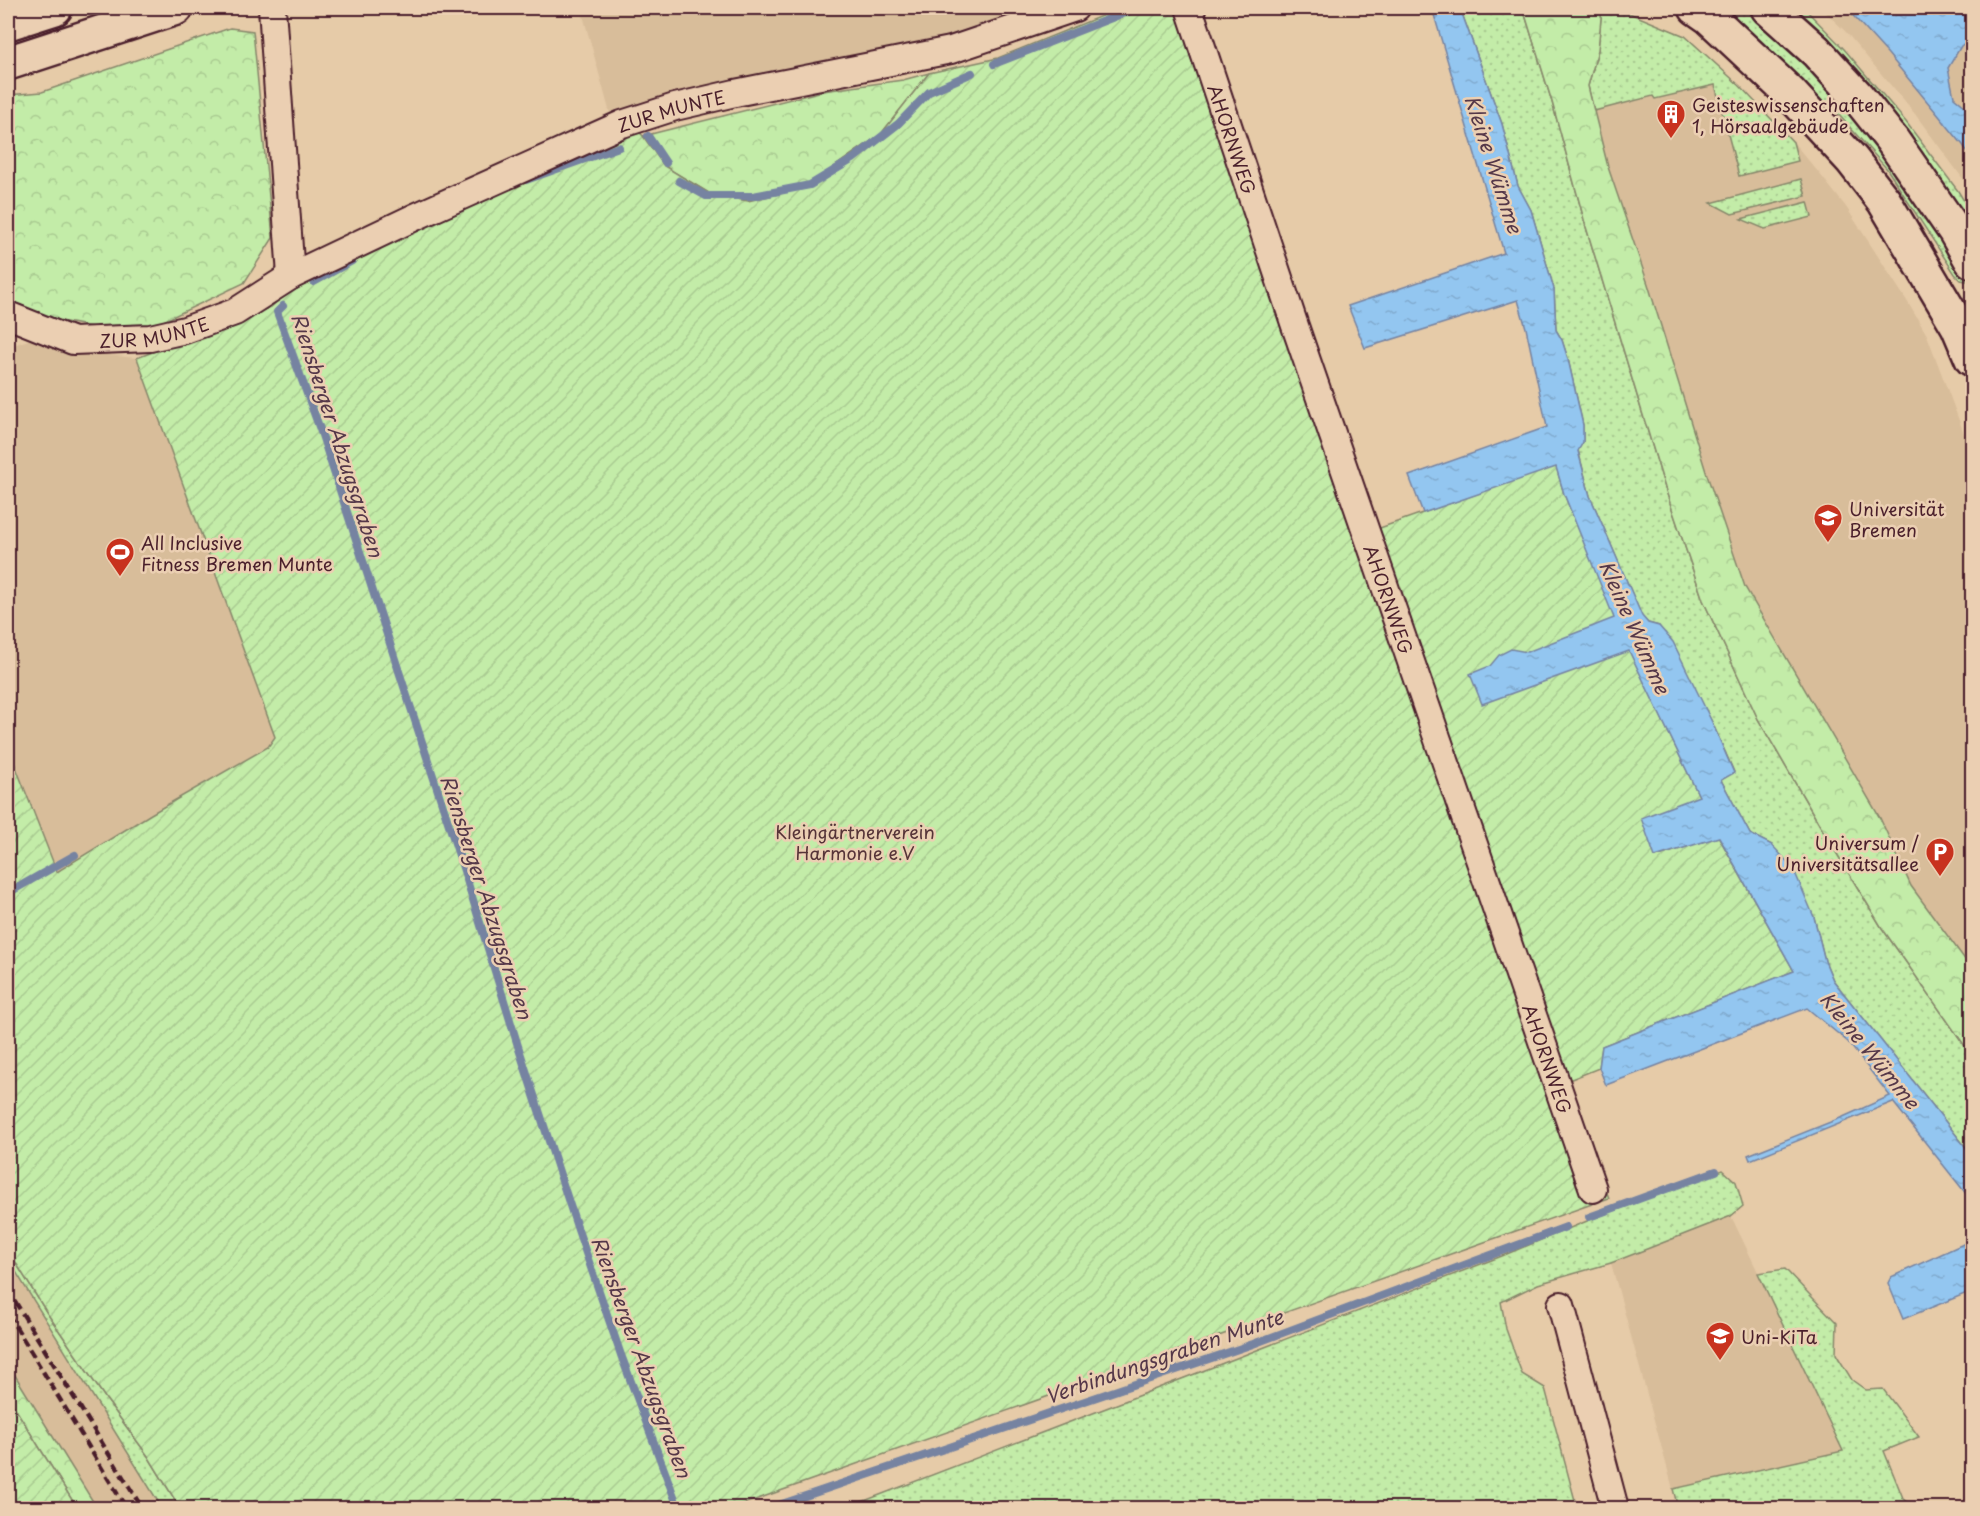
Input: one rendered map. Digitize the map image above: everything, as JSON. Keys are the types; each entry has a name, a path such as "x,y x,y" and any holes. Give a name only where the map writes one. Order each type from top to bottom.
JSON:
{"main road":[{"path":"8,23 55,8"},
{"path":"8,63 176,8"},
{"path":"1696,8 1709,17 1790,92 1852,160 1884,201 1965,322 1972,359"},
{"path":"1768,8 1816,51 1857,96 1892,140 1955,231 1972,261"}],"street":[{"path":"272,8 291,276"},
{"name":"ZUR MUNTE","path":"8,315 73,341 150,338 185,330 235,312 291,276 415,217 622,124 675,107 725,95 951,50 1075,8"},
{"name":"AHORNWEG","path":"1189,8 1295,326 1593,1190"},
{"path":"1561,1305 1615,1509"}],"shaded area":[{"path":"581,8 1052,8 981,31 611,117"},
{"name":"Universität Bremen","path":"1523,8 1617,8 1685,36 1740,86 1819,173 1846,207 1927,335 1972,455 1972,1056 1665,488"},
{"path":"1821,8 1972,8 1972,191 1915,114 1845,31"},
{"path":"34,338 66,351 137,358 275,737 268,747 56,872 8,747 8,347"},
{"name":"Uni-KiTa","path":"1731,1216 1844,1451 1673,1489 1611,1263"},
{"path":"8,1259 162,1508 97,1508 8,1364"}],"green space":[{"name":"Kleingärtnerverein Harmonie e.V","path":"1121,8 1180,8 1360,535 1556,466 1564,494 1629,650 1699,796 1656,857 1718,836 1794,971 1602,1046 1599,1068 1564,1082 1609,1198 732,1508 180,1508 148,1456 47,1313 8,1250 8,747 57,872 151,814 268,747 275,737 137,358 271,307 306,275 635,127 664,166 712,195 748,201 804,188 881,134 929,73 998,58"},
{"path":"1460,8 1523,8 1665,488 1703,600 1758,719 1822,829 1882,928 1972,1056 1972,1155 1833,980 1825,961 1814,917 1772,845 1750,834 1721,780 1734,772 1712,722 1659,626 1648,623 1642,617 1590,496 1578,450 1583,442 1583,425 1568,359 1556,330 1554,289 1531,210 1518,186 1502,124"},
{"path":"1523,8 1602,8 1598,50 1588,86 1594,111 1608,167 1745,587 1880,818 1911,886 1972,969 1972,1056 1882,928 1822,829 1758,719 1703,600 1665,488"},
{"path":"1602,8 1617,8 1685,36 1740,86 1793,142 1798,161 1739,176 1715,85 1655,99 1653,96 1594,111 1588,86 1598,50"},
{"path":"1715,8 1750,8 1801,52 1897,165 1966,271 1966,281 1961,280 1955,274 1887,169 1839,115 1809,92"},
{"path":"1788,8 1804,8 1844,49 1906,122 1958,191 1972,214 1972,229 1951,195 1903,131"},
{"path":"230,28 253,31 273,238 244,283 155,325 97,328 56,320 8,301 8,95 42,92"},
{"path":"929,73 881,134 804,188 748,201 712,195 664,166 643,136 823,91 903,80"},
{"path":"1801,179 1806,196 1732,214 1711,203"},
{"path":"1808,202 1812,217 1765,229 1741,219"},
{"path":"1723,1170 1736,1182 1743,1206 1731,1216 1611,1263 1538,1284 1501,1302 1506,1329 1522,1374 1545,1388 1577,1508 846,1508 1502,1256 1592,1219"},
{"path":"8,1250 47,1313 148,1456 180,1508 162,1508 8,1259"},
{"path":"1785,1269 1837,1323 1836,1354 1852,1380 1866,1390 1883,1389 1919,1437 1884,1451 1903,1498 1915,1508 1678,1508 1673,1489 1843,1451 1758,1273"},
{"path":"8,1364 97,1508 77,1508 8,1397"},
{"path":"8,1397 77,1508 8,1508"}],"water":[{"name":"Kleine Wümme","path":"1432,8 1460,8 1502,124 1518,186 1531,210 1554,289 1556,330 1568,359 1583,425 1583,442 1578,451 1590,496 1642,616 1648,623 1659,626 1673,642 1734,773 1721,780 1750,834 1772,845 1793,868 1814,917 1825,961 1833,980 1972,1155 1972,1201 1893,1102 1750,1160 1748,1155 1890,1096 1848,1042 1807,1008 1606,1085 1599,1068 1602,1046 1794,971 1719,837 1655,857 1641,818 1699,796 1629,651 1482,704 1470,674 1490,666 1499,655 1511,649 1527,652 1614,618 1564,494 1556,467 1423,513 1409,476 1547,427 1518,300 1365,348 1348,306 1504,253"},
{"path":"1846,8 1972,8 1972,37 1961,46 1948,68 1954,97 1972,112 1972,159 1888,54"},
{"path":"1972,1240 1972,1291 1903,1319 1888,1283 1891,1277"}],"waterway":[{"name":"Riensberger Abzugsgraben","path":"994,64 1137,8"},
{"name":"Riensberger Abzugsgraben","path":"679,181 706,196 753,196 810,185 853,159 898,124 929,92 972,73"},
{"name":"Riensberger Abzugsgraben","path":"648,136 666,163"},
{"name":"Riensberger Abzugsgraben","path":"526,180 619,147"},
{"name":"Riensberger Abzugsgraben","path":"314,282 352,261"},
{"name":"Riensberger Abzugsgraben","path":"283,306 277,312 321,432 577,1227 621,1355 675,1499"},
{"path":"8,893 75,855"},
{"name":"Verbindungsgraben Munte","path":"1589,1217 1716,1171"},
{"name":"Verbindungsgraben Munte","path":"770,1508 1253,1344 1566,1227"}],"railway":[{"path":"8,1290 142,1508"},
{"path":"8,1314 126,1508"}],"place":[{"name":"Geisteswissenschaften 1, Hörsaalgebäude","path":"1671,140"},
{"name":"Universität Bremen","path":"1828,544"},
{"name":"All Inclusive Fitness Bremen Munte","path":"120,578"},
{"name":"Universum / Universitätsallee","path":"1940,878"},
{"name":"Uni-KiTa","path":"1720,1362"}]}
